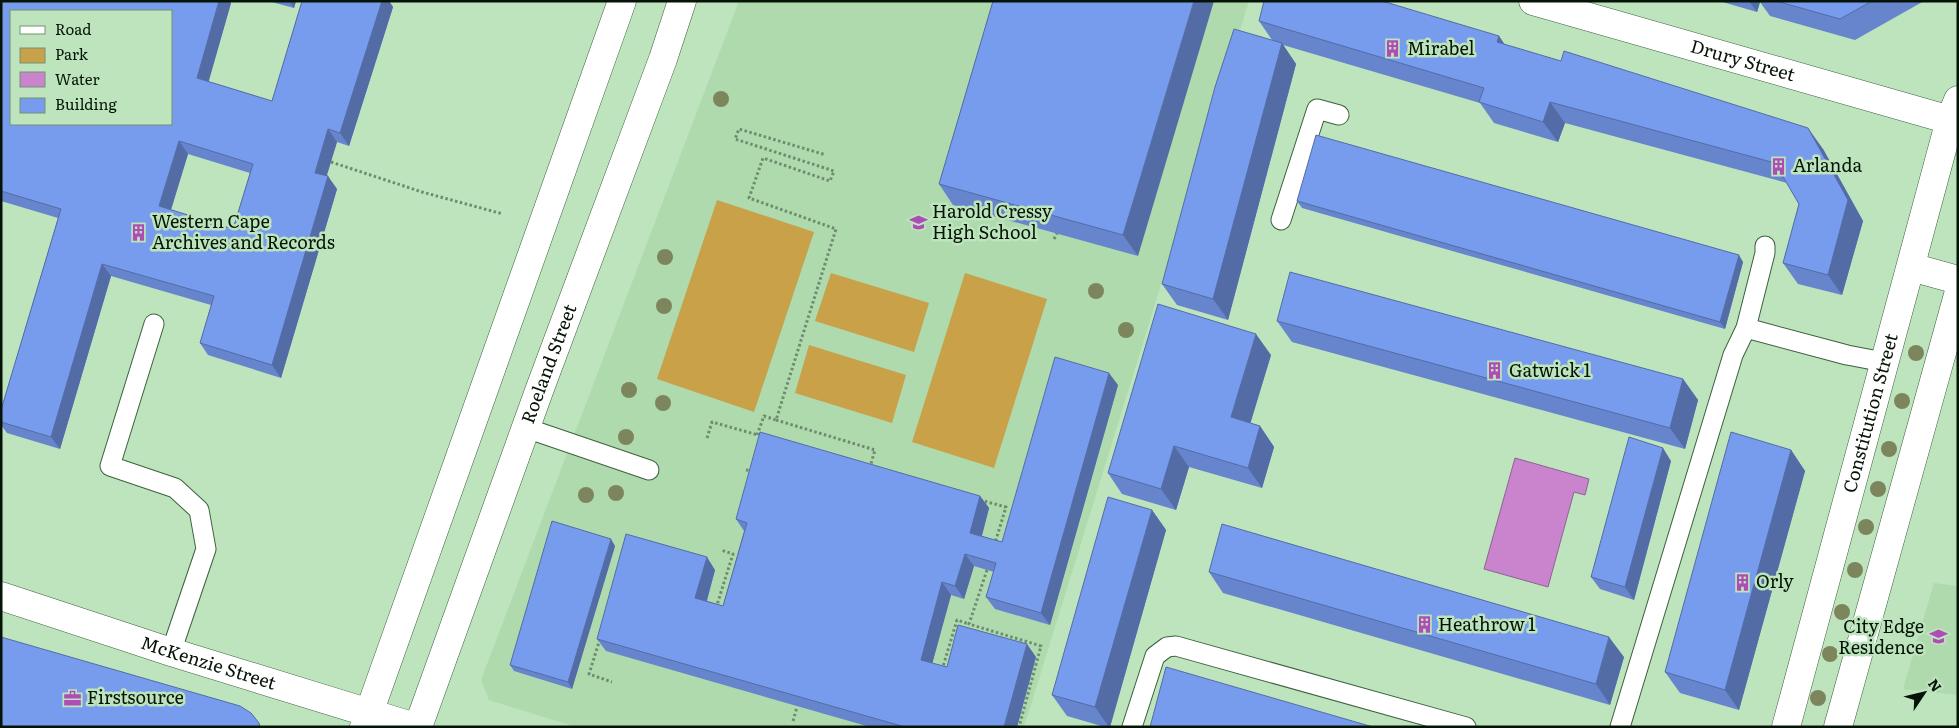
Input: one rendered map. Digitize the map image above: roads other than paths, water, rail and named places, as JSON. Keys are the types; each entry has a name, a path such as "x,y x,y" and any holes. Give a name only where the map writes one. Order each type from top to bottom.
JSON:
{"street":[{"path":"366,720 622,1"},
{"name":"Roeland Street","path":"417,727 660,68 682,1"},
{"name":"Drury Street","path":"1533,1 1954,110"},
{"name":"Constitution Street","path":"1786,727 1954,110"},
{"path":"1911,267 1958,280"},
{"path":"1838,727 1958,295"},
{"name":"McKenzie Street","path":"1,596 171,652 366,720 417,727"}],"lane":[{"path":"1281,220 1317,109 1339,115"},
{"path":"1620,727 1733,355 1746,328 1765,253 1765,246"},
{"path":"154,324 110,466 175,488 199,510 206,549 171,652"},
{"path":"1746,328 1884,362"},
{"path":"526,428 648,470"},
{"path":"1132,727 1155,656 1167,647 1176,646 1466,727"}],"water":[{"path":"1515,458 1589,479 1585,495 1574,492 1548,587 1484,569"}],"place":[{"name":"Mirabel","path":"1393,49"},
{"name":"Arlanda","path":"1779,166"},
{"name":"Harold Cressy High School","path":"918,222"},
{"name":"Western Cape Archives and Records","path":"138,232"},
{"name":"Gatwick 1","path":"1495,371"},
{"name":"Orly","path":"1742,582"},
{"name":"Heathrow 1","path":"1424,625"},
{"name":"City Edge Residence","path":"1938,637"},
{"name":"Firstsource","path":"73,698"}]}
